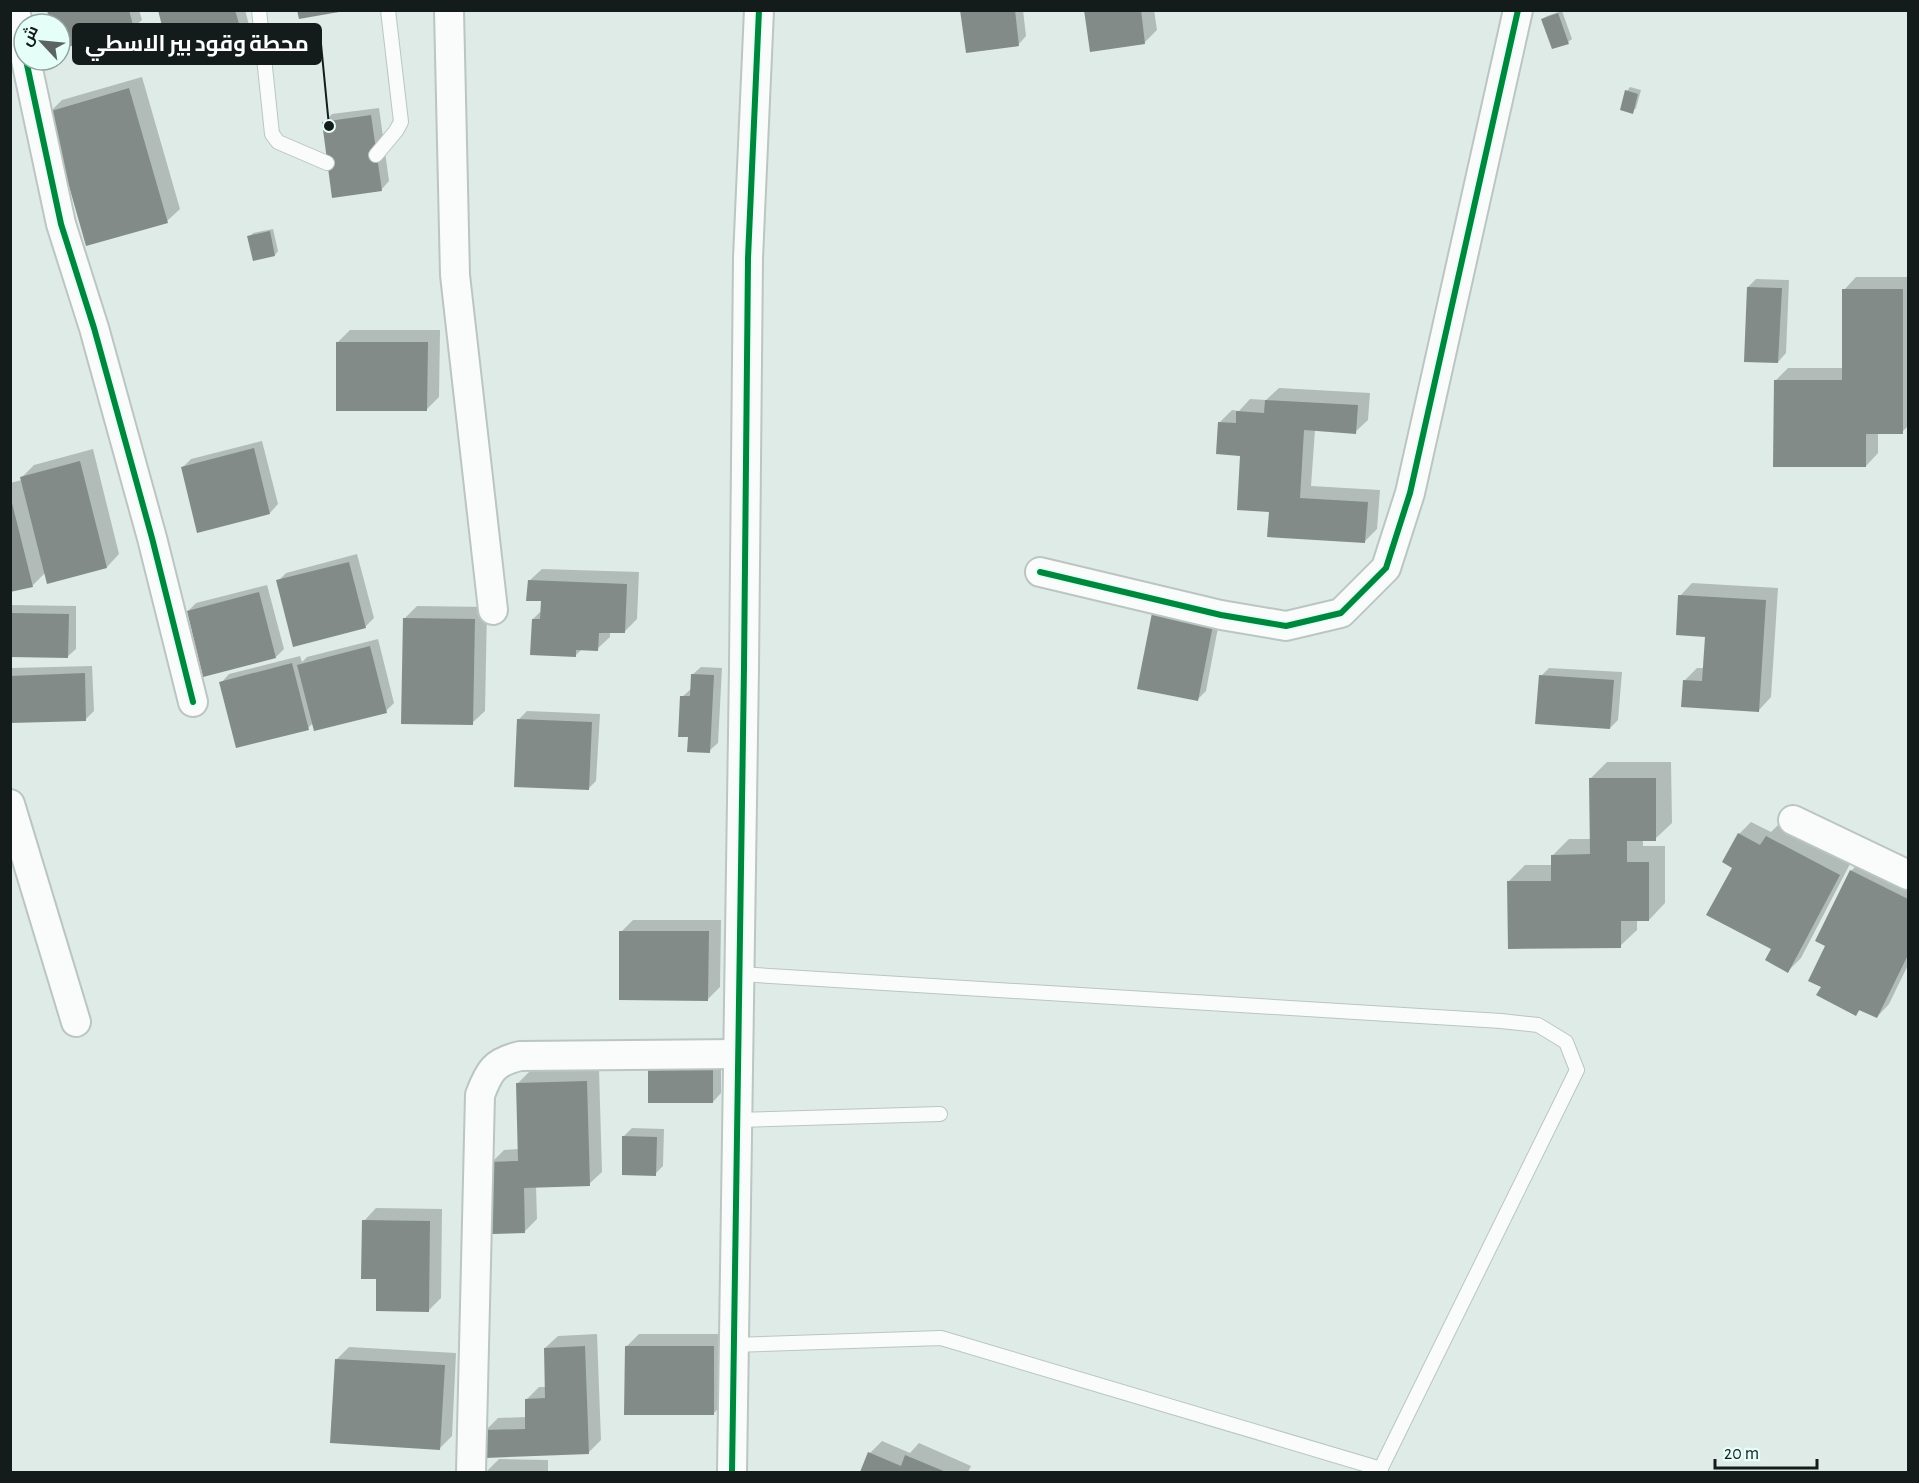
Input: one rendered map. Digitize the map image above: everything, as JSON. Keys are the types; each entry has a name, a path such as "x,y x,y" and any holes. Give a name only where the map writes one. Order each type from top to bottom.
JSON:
{"street":[{"path":"449,10 455,274 493,610"},
{"path":"732,1473 748,258 759,10"},
{"path":"1040,572 1221,615 1286,626 1341,613 1386,568 1410,493 1518,10"},
{"path":"29,72 61,224 109,383 152,538 193,702"},
{"path":"10,804 76,1022"},
{"path":"1793,820 1908,875"},
{"path":"471,1473 480,1095 488,1074 504,1060 520,1056 738,1054"}],"lane":[{"path":"259,10 272,134 278,142 327,163"},
{"path":"376,155 401,122 388,10"},
{"path":"733,1345 941,1338 1380,1471 1577,1070 1566,1042 1539,1025 739,974"},
{"path":"737,1120 940,1114"}],"building":[{"path":"47,10 129,10 134,29 72,46 72,12 47,12"},
{"path":"158,10 235,10 242,34 169,54"},
{"path":"297,10 338,10 339,12 299,19"},
{"path":"960,10 1015,10 1019,46 966,53"},
{"path":"1084,10 1141,10 1145,44 1090,52"},
{"path":"1558,13 1569,44 1552,49 1541,19"},
{"path":"129,88 168,223 86,246 48,112"},
{"path":"1625,90 1638,94 1633,114 1620,110"},
{"path":"371,115 382,191 332,198 322,122"},
{"path":"270,231 275,256 253,261 247,236"},
{"path":"1747,287 1782,288 1778,363 1744,362"},
{"path":"1842,289 1903,289 1903,434 1866,434 1866,467 1773,467 1774,380 1842,380"},
{"path":"336,342 428,342 427,411 336,411"},
{"path":"1265,400 1358,405 1356,434 1304,430 1300,498 1368,502 1365,543 1267,537 1269,512 1237,510 1240,456 1216,454 1218,422 1236,423 1236,411 1264,413"},
{"path":"254,448 270,514 197,533 181,467"},
{"path":"80,461 107,568 47,584 20,477"},
{"path":"10,495 33,587 10,592"},
{"path":"349,562 366,628 293,647 276,580"},
{"path":"528,580 627,584 625,633 599,633 598,651 576,650 576,657 530,655 532,619 540,619 541,601 526,601"},
{"path":"259,592 276,658 203,677 187,611"},
{"path":"1678,595 1766,600 1759,712 1681,707 1683,680 1702,681 1705,637 1676,635"},
{"path":"10,613 69,614 68,658 10,657"},
{"path":"1152,613 1213,625 1198,701 1137,689"},
{"path":"403,618 475,619 473,725 401,724"},
{"path":"370,646 387,713 314,731 297,665"},
{"path":"292,663 309,730 236,748 219,682"},
{"path":"85,673 86,721 10,723 10,676"},
{"path":"691,674 714,675 710,753 687,752 688,737 678,737 680,696 690,696"},
{"path":"1539,675 1614,680 1610,729 1535,724"},
{"path":"517,719 592,722 589,790 514,787"},
{"path":"1589,778 1656,778 1656,841 1627,841 1627,862 1649,862 1649,921 1621,921 1621,948 1508,949 1507,881 1551,881 1551,855 1590,854"},
{"path":"1738,833 1760,845 1766,836 1840,875 1788,973 1765,960 1771,949 1706,915 1732,868 1722,862"},
{"path":"1850,870 1908,899 1908,955 1877,1018 1859,1010 1856,1016 1816,995 1821,987 1808,981 1825,946 1815,941"},
{"path":"619,931 709,931 708,1001 619,1000"},
{"path":"648,1063 713,1063 713,1103 648,1103"},
{"path":"587,1081 590,1186 524,1188 525,1233 492,1234 490,1162 518,1161 516,1083"},
{"path":"622,1136 657,1137 656,1176 622,1175"},
{"path":"362,1220 430,1221 429,1312 376,1311 376,1279 361,1279"},
{"path":"585,1346 589,1454 485,1458 484,1430 525,1429 525,1399 545,1398 544,1348"},
{"path":"625,1346 714,1346 714,1415 624,1415"},
{"path":"335,1359 445,1365 440,1450 330,1443"},
{"path":"868,1452 901,1466 905,1455 946,1472 860,1472"}],"cycle path":[{"path":"732,1472 748,258 759,10"},
{"path":"1040,572 1221,615 1286,626 1341,613 1386,568 1410,493 1518,10"},
{"path":"29,72 61,224 94,328 152,538 193,702"}],"place":[{"name":"محطة وقود بير الاسطي","path":"329,126"}]}
